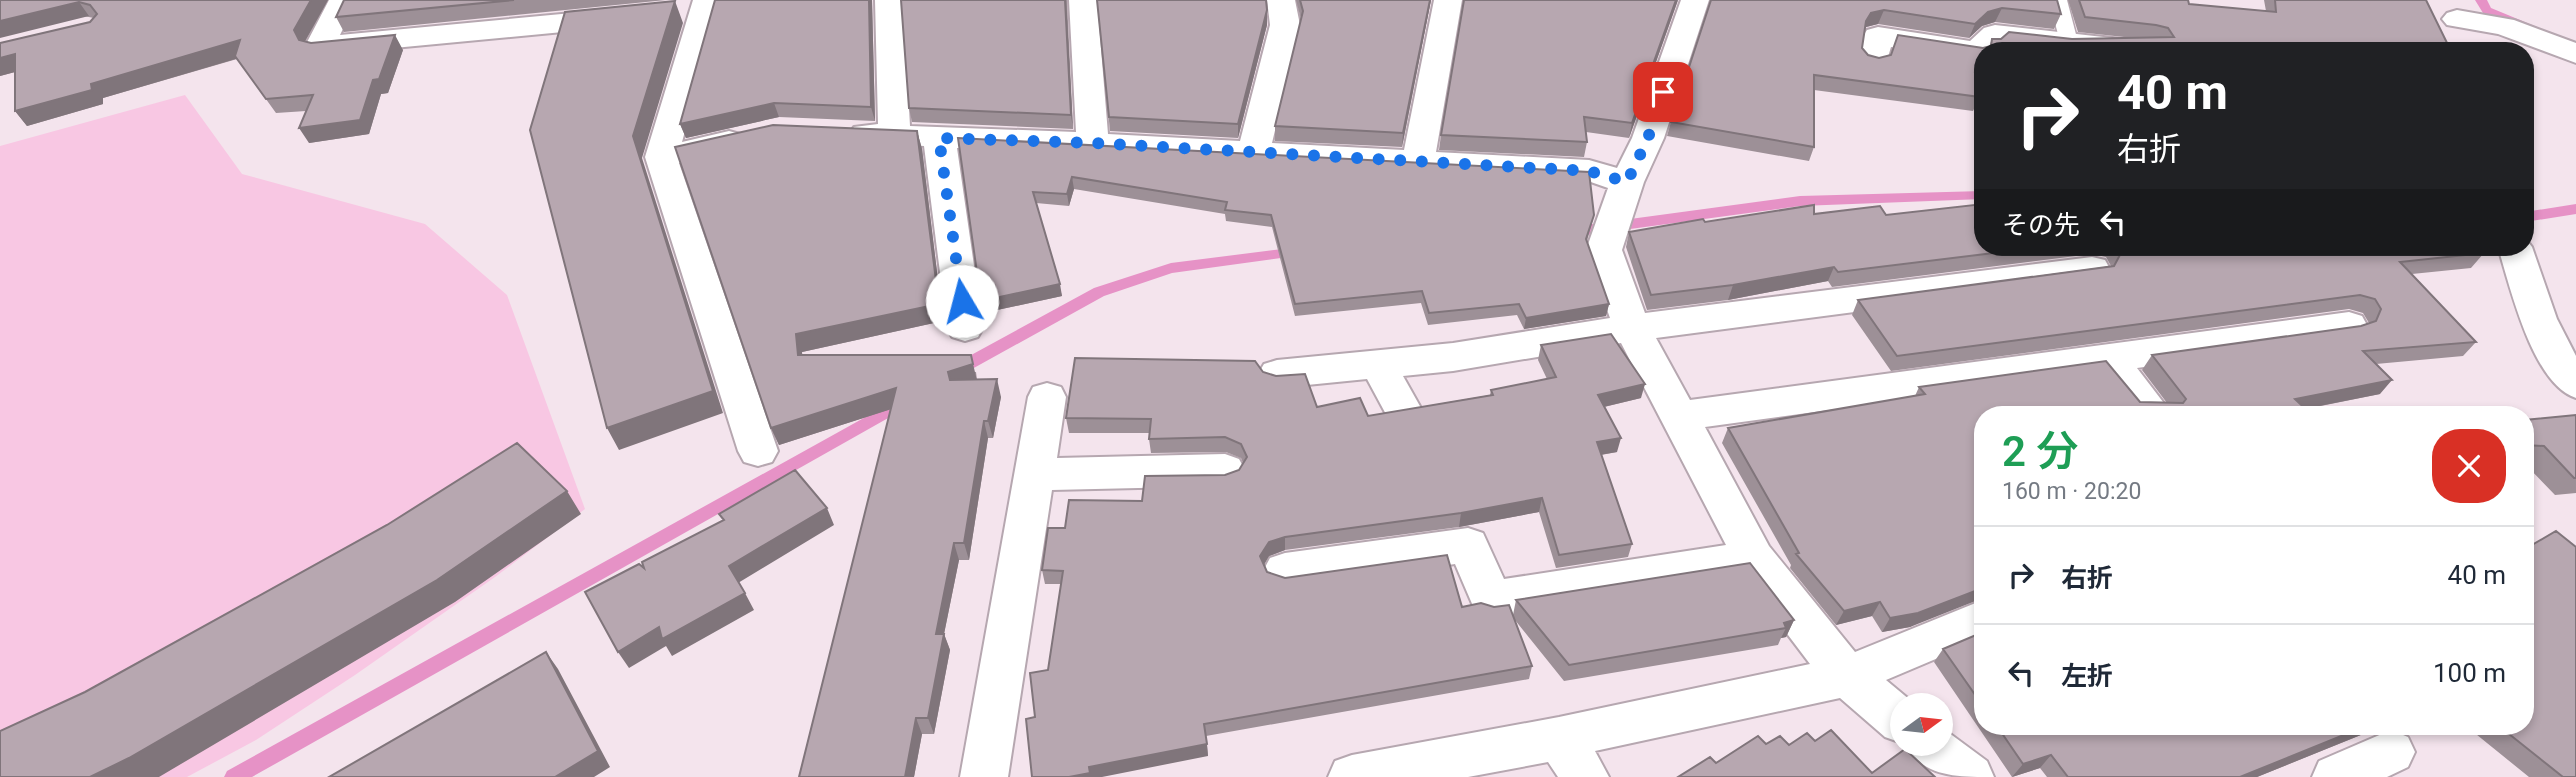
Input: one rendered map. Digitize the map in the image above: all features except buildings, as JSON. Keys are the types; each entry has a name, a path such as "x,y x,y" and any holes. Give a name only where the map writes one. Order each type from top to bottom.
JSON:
{"street":[{"path":"343,0 320,46 515,14 685,9 661,157 758,451"},
{"path":"889,0 894,135"},
{"path":"1083,0 1093,143"},
{"path":"1252,152 1285,24 1281,0"},
{"path":"1418,162 1448,0"},
{"path":"1695,0 1648,138 1617,209 1604,250 1632,328 1754,558 1847,676 1890,712"},
{"path":"2451,10 2460,42"},
{"path":"2451,10 2504,26 2576,54"},
{"path":"1990,42 1995,34 2069,42"},
{"path":"1874,61 1878,36 1974,57"},
{"path":"830,132 1093,143 1589,171 1617,209"},
{"path":"661,157 752,136"},
{"path":"939,138 965,328"},
{"path":"2518,256 2536,315 2565,372 2576,384"},
{"path":"1277,374 1453,357 1632,328 2092,268"},
{"path":"1679,416 2349,325"},
{"path":"2108,359 2147,406"},
{"path":"1377,364 1402,408"},
{"path":"984,777 1047,397"},
{"path":"1034,475 1225,470"},
{"path":"1285,571 1468,545 1491,600 1754,558"},
{"path":"1352,777 1559,738 1847,676 1974,623"},
{"path":"1559,738 1585,777"},
{"path":"2336,777 2391,752"},
{"path":"1944,756 1970,777"}],"lane":[{"path":"2059,0 2069,42"}],"shaded area":[{"path":"185,95 242,174 425,224 507,295 585,509 495,577 355,675 256,740 187,777 0,777 0,146"}],"waterway":[{"path":"2481,0 2487,10 2531,27"},
{"path":"1571,232 1800,201 1974,195"},
{"path":"2534,216 2576,209"},
{"path":"957,370 1099,292 1171,268 1298,252"},
{"path":"234,777 907,400"}],"route":[{"path":"962,301 939,138 1093,143 1589,171 1627,182 1648,138 1663,92"}]}
